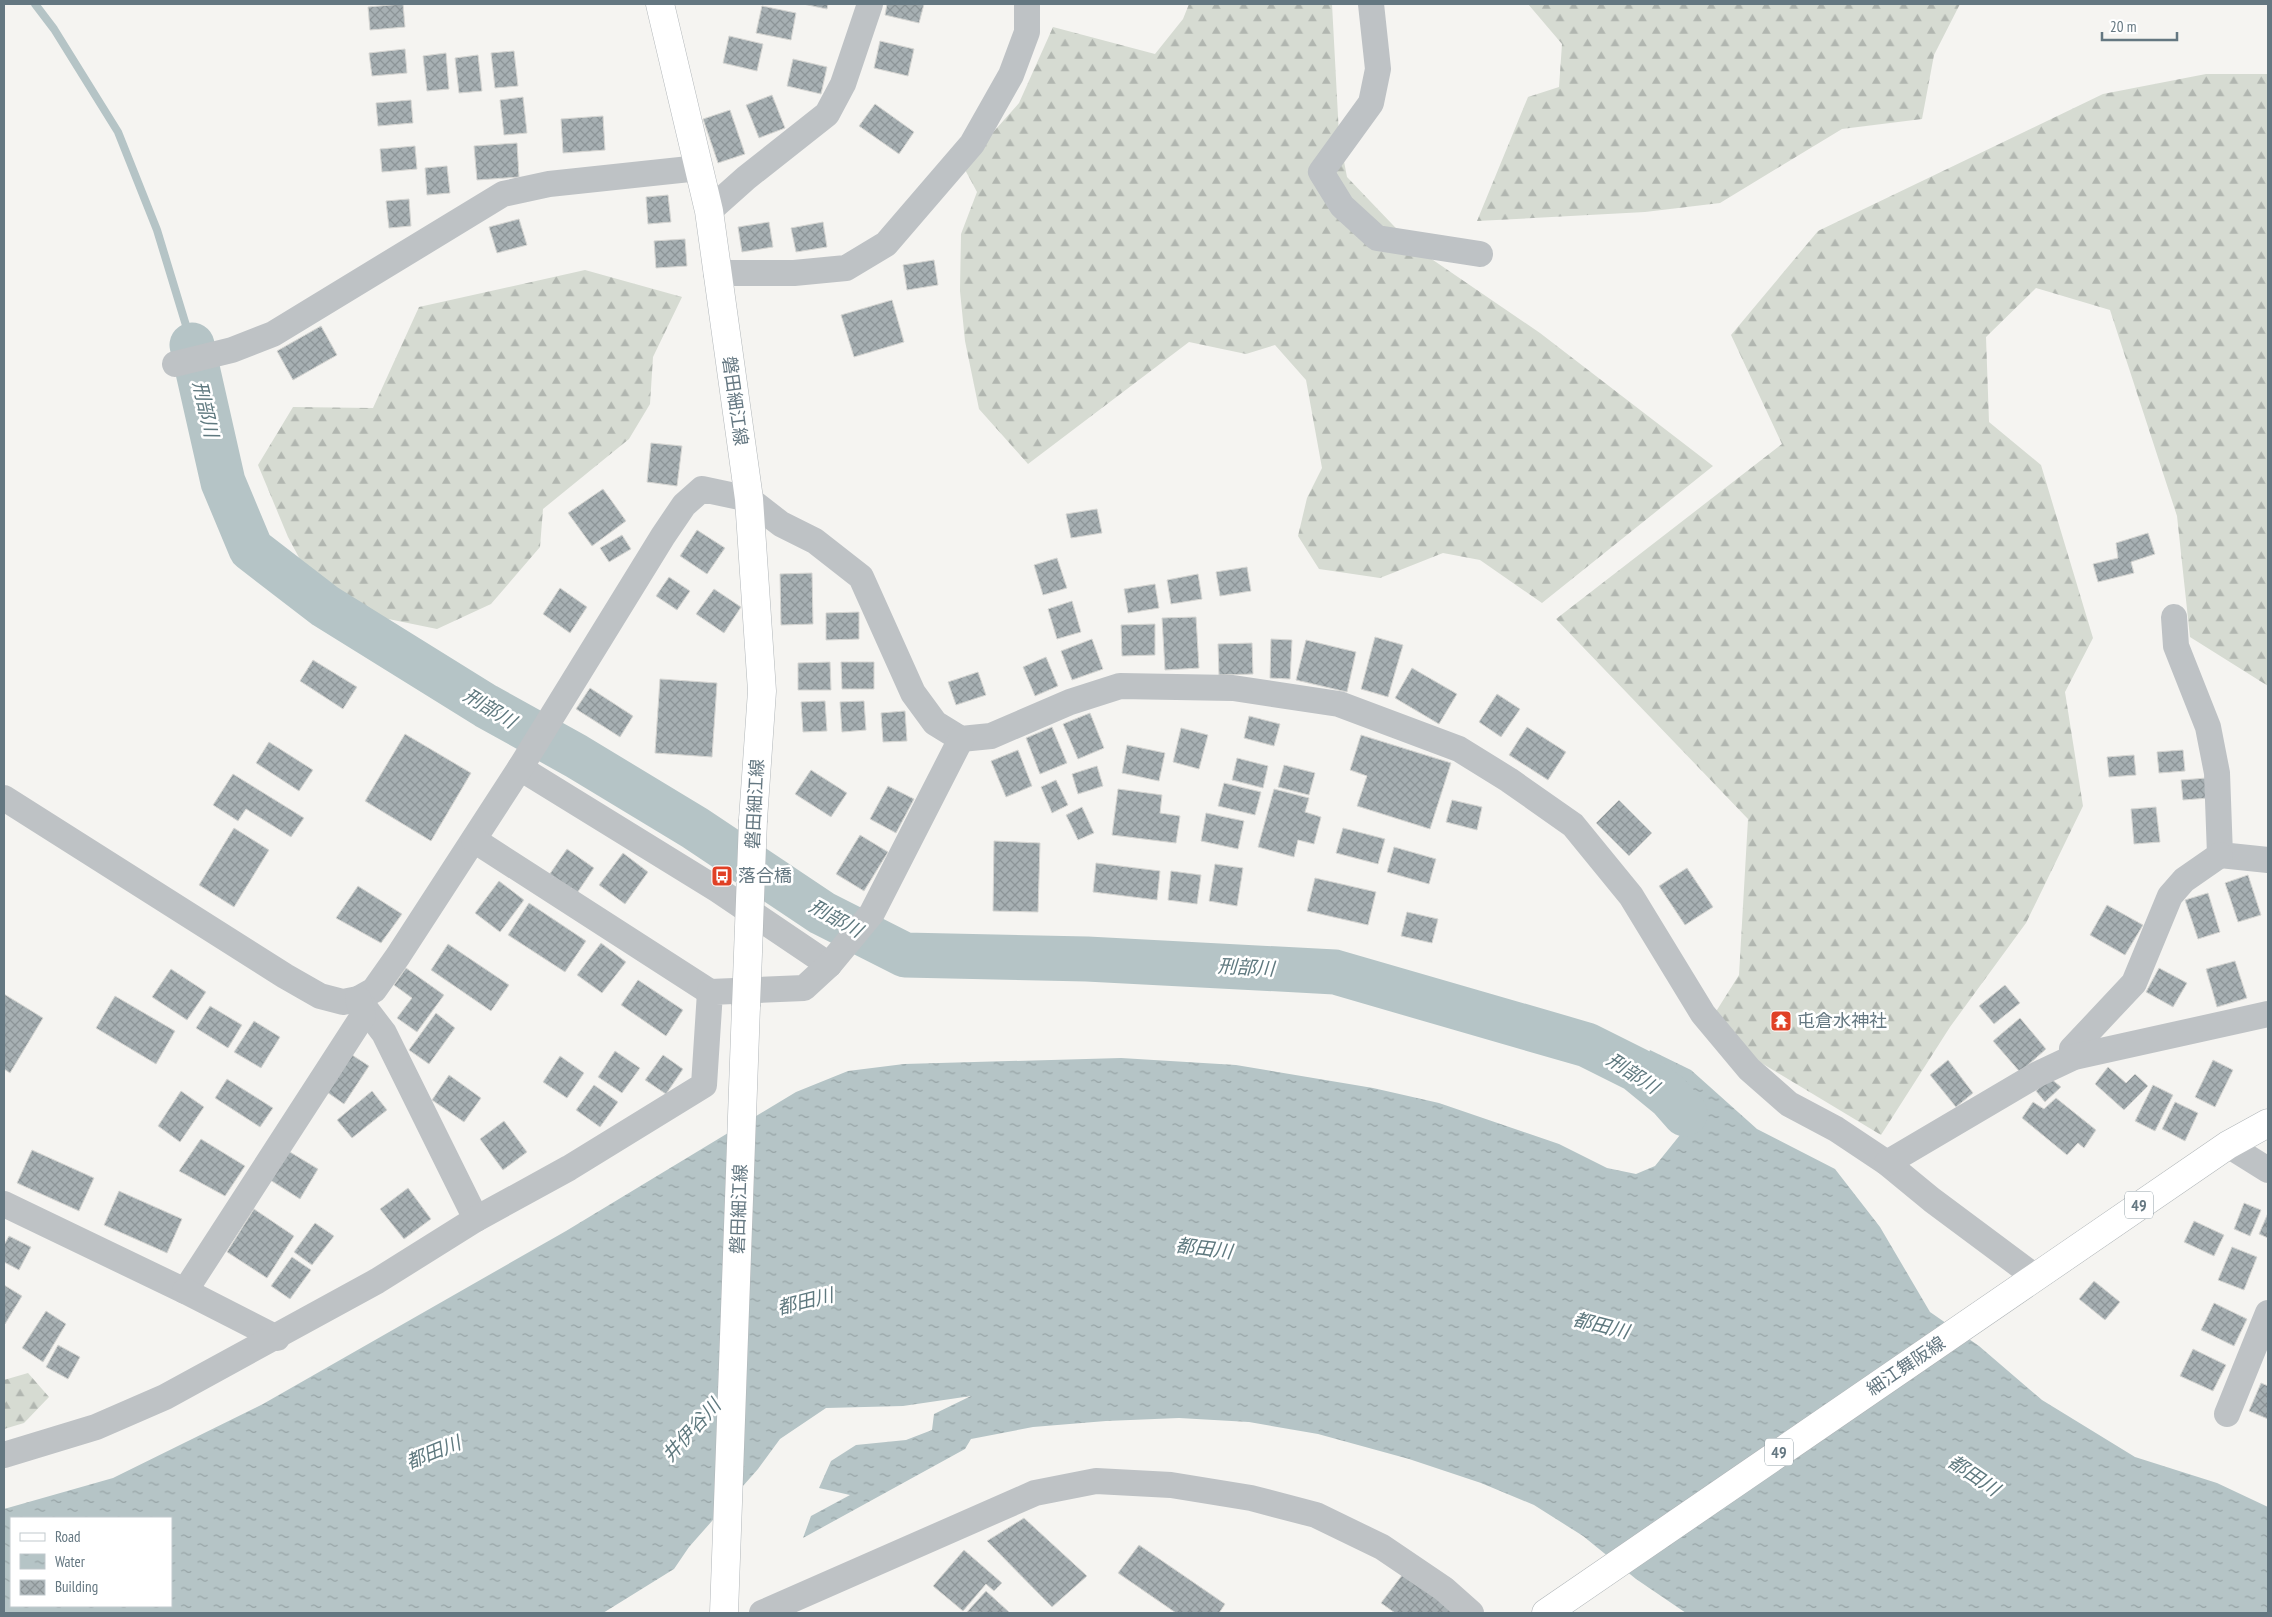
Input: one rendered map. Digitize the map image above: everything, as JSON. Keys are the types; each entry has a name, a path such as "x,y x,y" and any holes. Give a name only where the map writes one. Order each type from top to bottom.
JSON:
{"main road":[{"name":"磐田細江線","path":"660,4 709,211 716,273 749,499 762,691 753,820 724,1612"},
{"name":"細江舞阪線","path":"1546,1613 2228,1144 2268,1123"}],"street":[{"path":"709,211 746,178 827,114 843,84 870,4"},
{"path":"716,273 794,273 846,268 886,244 972,144 1011,75 1018,58 1028,32 1027,4"},
{"path":"1371,4 1378,69 1371,103 1321,172 1342,206 1377,238 1480,254"},
{"path":"175,364 223,352 273,334 503,194 549,184 699,168"},
{"path":"4,798 285,976 320,996 343,1002 358,999 374,990 398,956 520,768 684,505 702,489 749,499 781,524 815,541 861,576 913,693 935,723 961,739 991,736 1070,702 1120,686 1233,688 1339,704 1458,749 1509,780 1573,825 1631,896 1703,1014 1749,1069 1789,1104 1836,1128 1886,1163 1932,1200 2024,1284"},
{"path":"2174,617 2176,646 2208,727 2215,764 2220,856"},
{"path":"474,840 710,992 804,988 833,960 872,913 961,739"},
{"path":"520,768 833,960"},
{"path":"2074,1057 2072,1049 2134,983 2170,896 2184,880 2220,856 2268,860"},
{"path":"4,1455 96,1427 156,1401 277,1338 377,1282 476,1219 569,1168 704,1085 710,992"},
{"path":"358,999 384,1033 476,1219"},
{"path":"185,1291 363,1016 358,999"},
{"path":"1886,1163 2038,1074 2074,1057 2268,1014"},
{"path":"2228,1144 2268,1170"},
{"path":"4,1204 185,1291 277,1338"},
{"path":"2227,1414 2268,1313"},
{"path":"762,1613 1036,1493 1096,1481 1171,1485 1251,1498 1316,1515 1382,1547 1444,1589 1472,1613"}],"green space":[{"path":"1189,4 1332,4 1339,135 1347,177 1414,247 1540,333 1713,466 1542,603 1480,560 1443,553 1380,578 1319,569 1298,536 1307,498 1322,468 1306,380 1275,345 1246,354 1189,342 1028,464 979,409 965,341 960,291 961,234 977,192 963,166 1019,103 1053,27 1155,54 1183,19"},
{"path":"1528,4 1960,4 1934,55 1922,119 1842,129 1720,203 1645,212 1477,221 1528,97 1559,87 1562,44"},
{"path":"2206,74 2268,74 2268,686 2190,637 2177,516 2110,310 2036,288 1986,337 1989,422 2041,465 2093,638 2065,692 2083,806 2026,923 1950,1027 1881,1135 1705,1029 1739,975 1748,819 1556,619 1782,444 1731,335 1818,231 2103,94"},
{"path":"585,270 682,297 653,357 650,404 629,439 543,509 540,547 491,604 437,629 325,606 288,537 258,465 293,407 373,408 419,307"},
{"path":"28,1373 49,1397 24,1423 4,1429 4,1380"}],"water":[{"path":"1650,1050 1691,1070 1757,1129 1835,1169 1880,1227 1930,1312 1979,1346 2042,1400 2135,1457 2217,1483 2268,1507 2268,1613 1686,1613 1636,1579 1583,1536 1534,1505 1481,1483 1409,1459 1318,1434 1249,1422 1179,1418 1033,1427 971,1439 965,1449 803,1538 811,1516 850,1495 819,1488 831,1461 856,1445 906,1440 932,1430 934,1414 971,1396 903,1406 826,1408 780,1439 758,1469 689,1547 674,1569 603,1613 4,1613 4,1509 113,1478 263,1404 566,1231 796,1092 848,1071 904,1064 1121,1058 1236,1065 1373,1088 1439,1103 1559,1144 1607,1168 1636,1174 1655,1166 1680,1135 1674,1116 1632,1090"}],"building":[{"path":"403,4 405,27 370,30 368,7"},
{"path":"803,4 828,4 827,9"},
{"path":"887,4 924,4 919,23 885,15"},
{"path":"762,6 796,13 791,40 756,33"},
{"path":"729,36 763,44 757,71 723,63"},
{"path":"880,41 914,49 908,76 874,68"},
{"path":"405,49 407,73 372,76 369,53"},
{"path":"514,51 518,86 495,88 491,53"},
{"path":"446,53 449,89 427,91 423,56"},
{"path":"478,55 482,91 459,93 455,58"},
{"path":"793,59 827,67 821,94 787,86"},
{"path":"772,95 785,128 759,138 746,105"},
{"path":"523,97 527,133 504,135 500,100"},
{"path":"411,100 413,123 378,126 376,103"},
{"path":"875,104 914,132 899,154 859,126"},
{"path":"730,110 745,154 718,163 703,119"},
{"path":"603,116 605,150 563,153 561,119"},
{"path":"517,143 519,177 477,180 474,146"},
{"path":"415,146 417,169 382,172 380,149"},
{"path":"447,166 450,193 427,195 425,168"},
{"path":"668,195 671,222 648,224 646,197"},
{"path":"409,199 411,226 389,228 386,201"},
{"path":"519,219 527,245 497,253 489,227"},
{"path":"769,222 773,247 742,252 738,227"},
{"path":"823,222 827,247 796,252 791,228"},
{"path":"685,239 687,266 656,268 654,241"},
{"path":"934,260 938,285 907,290 903,265"},
{"path":"892,300 904,342 854,357 841,315"},
{"path":"321,326 337,355 293,380 277,351"},
{"path":"651,443 682,446 677,486 647,482"},
{"path":"603,489 626,521 592,546 568,513"},
{"path":"1097,509 1102,533 1071,538 1066,514"},
{"path":"697,530 725,548 707,574 680,556"},
{"path":"2148,533 2155,554 2131,562 2134,573 2098,582 2093,564 2118,558 2116,543"},
{"path":"622,535 631,549 609,562 600,548"},
{"path":"1057,558 1067,588 1043,595 1034,565"},
{"path":"1247,567 1251,591 1220,596 1216,572"},
{"path":"812,573 813,624 781,625 780,574"},
{"path":"1198,574 1202,599 1171,604 1167,580"},
{"path":"669,577 690,591 677,610 656,596"},
{"path":"1155,584 1159,608 1128,613 1124,589"},
{"path":"560,588 587,607 570,633 543,614"},
{"path":"714,589 741,607 724,633 696,614"},
{"path":"1072,601 1081,632 1057,639 1048,609"},
{"path":"859,612 859,639 826,640 826,613"},
{"path":"1196,617 1199,668 1165,670 1162,618"},
{"path":"1155,624 1155,655 1122,656 1121,625"},
{"path":"1375,637 1403,645 1388,697 1361,689"},
{"path":"1092,639 1103,669 1072,680 1061,651"},
{"path":"1271,639 1292,640 1290,679 1270,678"},
{"path":"1306,640 1356,652 1347,692 1296,680"},
{"path":"1252,643 1253,674 1219,675 1218,644"},
{"path":"1046,657 1058,686 1035,696 1023,667"},
{"path":"313,660 357,687 343,709 300,681"},
{"path":"830,662 831,690 798,690 798,663"},
{"path":"841,662 874,662 874,689 842,689"},
{"path":"1412,668 1457,694 1439,724 1395,698"},
{"path":"978,672 986,695 956,705 948,682"},
{"path":"660,679 717,683 712,757 655,753"},
{"path":"590,688 633,716 620,737 576,709"},
{"path":"1497,694 1520,709 1501,737 1479,722"},
{"path":"825,701 827,731 803,732 801,702"},
{"path":"864,701 866,730 842,732 840,702"},
{"path":"905,711 907,741 883,742 881,713"},
{"path":"1090,713 1104,748 1078,759 1063,724"},
{"path":"1249,716 1280,724 1274,746 1244,738"},
{"path":"1052,727 1067,763 1040,774 1026,738"},
{"path":"1527,727 1566,752 1548,780 1509,755"},
{"path":"1181,728 1208,735 1199,769 1173,762"},
{"path":"405,734 471,773 431,841 365,801"},
{"path":"1361,735 1451,763 1430,829 1357,806 1367,776 1350,770"},
{"path":"269,742 313,770 299,791 256,763"},
{"path":"1127,745 1165,753 1159,781 1122,773"},
{"path":"1018,750 1032,786 1006,797 991,761"},
{"path":"2183,750 2185,771 2159,773 2157,752"},
{"path":"2134,755 2136,775 2109,777 2107,757"},
{"path":"1237,758 1268,766 1263,788 1232,780"},
{"path":"1284,765 1315,773 1309,795 1278,787"},
{"path":"1097,766 1103,786 1078,794 1072,774"},
{"path":"811,770 847,793 831,817 795,794"},
{"path":"233,774 304,818 291,837 246,809 238,821 213,805"},
{"path":"2207,778 2209,798 2183,800 2181,780"},
{"path":"1056,780 1068,805 1052,813 1041,787"},
{"path":"1224,783 1261,792 1255,815 1218,806"},
{"path":"888,786 914,799 896,833 870,819"},
{"path":"1118,789 1162,795 1160,813 1180,816 1176,843 1112,835"},
{"path":"1274,789 1309,798 1305,812 1321,817 1314,844 1298,840 1294,857 1258,847"},
{"path":"1452,800 1482,807 1477,830 1446,822"},
{"path":"1619,800 1652,833 1629,856 1596,823"},
{"path":"1082,807 1094,833 1078,840 1066,815"},
{"path":"2156,807 2160,842 2134,844 2131,809"},
{"path":"1206,813 1244,821 1238,849 1201,841"},
{"path":"234,828 269,850 234,907 199,885"},
{"path":"1343,828 1385,839 1378,864 1336,853"},
{"path":"860,835 888,852 864,891 836,874"},
{"path":"994,841 1040,843 1038,912 993,911"},
{"path":"1394,847 1436,859 1429,884 1387,872"},
{"path":"567,849 594,868 577,893 549,875"},
{"path":"623,853 648,872 625,904 599,885"},
{"path":"1096,863 1160,871 1157,900 1093,892"},
{"path":"1215,864 1243,868 1237,906 1209,901"},
{"path":"1687,868 1713,907 1685,925 1659,886"},
{"path":"1171,871 1201,875 1197,904 1168,900"},
{"path":"2248,875 2261,915 2238,922 2225,883"},
{"path":"1315,878 1376,892 1368,925 1307,911"},
{"path":"499,881 524,900 500,932 475,913"},
{"path":"358,886 402,914 381,943 336,918"},
{"path":"2208,893 2220,932 2198,939 2185,900"},
{"path":"529,903 586,941 565,972 508,935"},
{"path":"2107,905 2143,925 2125,955 2090,935"},
{"path":"1407,912 1438,919 1432,943 1401,936"},
{"path":"601,943 626,962 602,993 577,975"},
{"path":"448,944 509,985 491,1011 431,970"},
{"path":"2235,961 2247,998 2217,1007 2206,969"},
{"path":"406,968 444,995 417,1032 397,1018 412,998 394,985"},
{"path":"2159,968 2187,983 2173,1007 2146,992"},
{"path":"171,969 206,992 187,1020 152,997"},
{"path":"638,980 683,1010 666,1036 621,1005"},
{"path":"2005,985 2020,1003 1994,1024 1979,1006"},
{"path":"4,994 43,1018 10,1073 4,1069"},
{"path":"115,996 175,1031 156,1064 96,1028"},
{"path":"210,1006 242,1025 228,1048 196,1028"},
{"path":"436,1013 455,1028 429,1064 409,1050"},
{"path":"2020,1018 2046,1049 2020,1072 1993,1041"},
{"path":"254,1021 280,1037 261,1068 234,1052"},
{"path":"615,1051 640,1068 622,1093 598,1077"},
{"path":"349,1053 369,1066 344,1104 324,1090"},
{"path":"663,1055 683,1069 666,1094 645,1080"},
{"path":"560,1056 584,1073 567,1098 543,1082"},
{"path":"1948,1060 1973,1093 1956,1107 1930,1075"},
{"path":"2213,1060 2233,1070 2215,1107 2195,1097"},
{"path":"2108,1067 2126,1083 2135,1074 2148,1086 2124,1110 2095,1084"},
{"path":"449,1075 481,1098 464,1122 432,1100"},
{"path":"2049,1077 2061,1087 2045,1102 2036,1091"},
{"path":"227,1079 273,1108 260,1127 215,1098"},
{"path":"594,1085 618,1102 600,1127 576,1110"},
{"path":"2153,1085 2173,1095 2155,1131 2135,1121"},
{"path":"181,1091 204,1107 180,1142 158,1126"},
{"path":"372,1091 387,1110 352,1138 337,1120"},
{"path":"2056,1098 2096,1130 2084,1148 2078,1143 2067,1155 2022,1118 2033,1102 2044,1109"},
{"path":"2175,1102 2198,1113 2185,1141 2162,1129"},
{"path":"504,1121 527,1152 503,1170 480,1139"},
{"path":"201,1139 245,1166 225,1196 179,1171"},
{"path":"285,1149 318,1169 300,1199 267,1178"},
{"path":"32,1150 94,1178 79,1211 17,1183"},
{"path":"408,1188 431,1219 404,1239 380,1209"},
{"path":"119,1191 182,1219 167,1253 104,1225"},
{"path":"2244,1203 2261,1210 2250,1236 2234,1229"},
{"path":"254,1209 294,1236 267,1278 227,1252"},
{"path":"2268,1213 2268,1238 2259,1234"},
{"path":"2194,1221 2224,1235 2214,1256 2184,1242"},
{"path":"315,1223 334,1236 312,1265 294,1252"},
{"path":"9,1236 31,1247 19,1270 4,1262 4,1245"},
{"path":"2232,1247 2257,1257 2244,1290 2218,1280"},
{"path":"292,1257 311,1270 290,1299 271,1286"},
{"path":"2094,1281 2120,1302 2105,1320 2079,1299"},
{"path":"4,1285 22,1296 5,1324 4,1323"},
{"path":"2214,1303 2247,1319 2234,1346 2201,1330"},
{"path":"46,1311 66,1324 43,1362 22,1348"},
{"path":"58,1345 80,1357 68,1379 46,1367"},
{"path":"2193,1349 2226,1365 2213,1391 2180,1376"},
{"path":"2261,1383 2268,1386 2268,1419 2249,1411"},
{"path":"1024,1518 1087,1576 1052,1607 987,1541"},
{"path":"1139,1545 1225,1604 1219,1613 1176,1613 1118,1573"},
{"path":"964,1550 1002,1583 994,1591 986,1584 963,1611 933,1586"},
{"path":"1406,1570 1458,1613 1395,1613 1381,1603"},
{"path":"986,1591 1009,1612 967,1612"}],"waterway":[{"name":"刑部川","path":"35,4 54,29 118,132 157,230 192,345"},
{"name":"刑部川","path":"192,345 223,482 251,549 325,606 486,706 576,756 695,828 822,913 905,955 1087,959 1335,972 1587,1045 1637,1070 1670,1097 1685,1114"}],"place":[{"name":"落合橋","path":"722,876"},
{"name":"屯倉水神社","path":"1781,1021"}],"water label":[{"name":"都田川","path":"1204,1248"},
{"name":"都田川","path":"805,1301"},
{"name":"都田川","path":"1601,1325"},
{"name":"井伊谷川","path":"691,1430"},
{"name":"都田川","path":"433,1452"},
{"name":"都田川","path":"1974,1475"}]}
